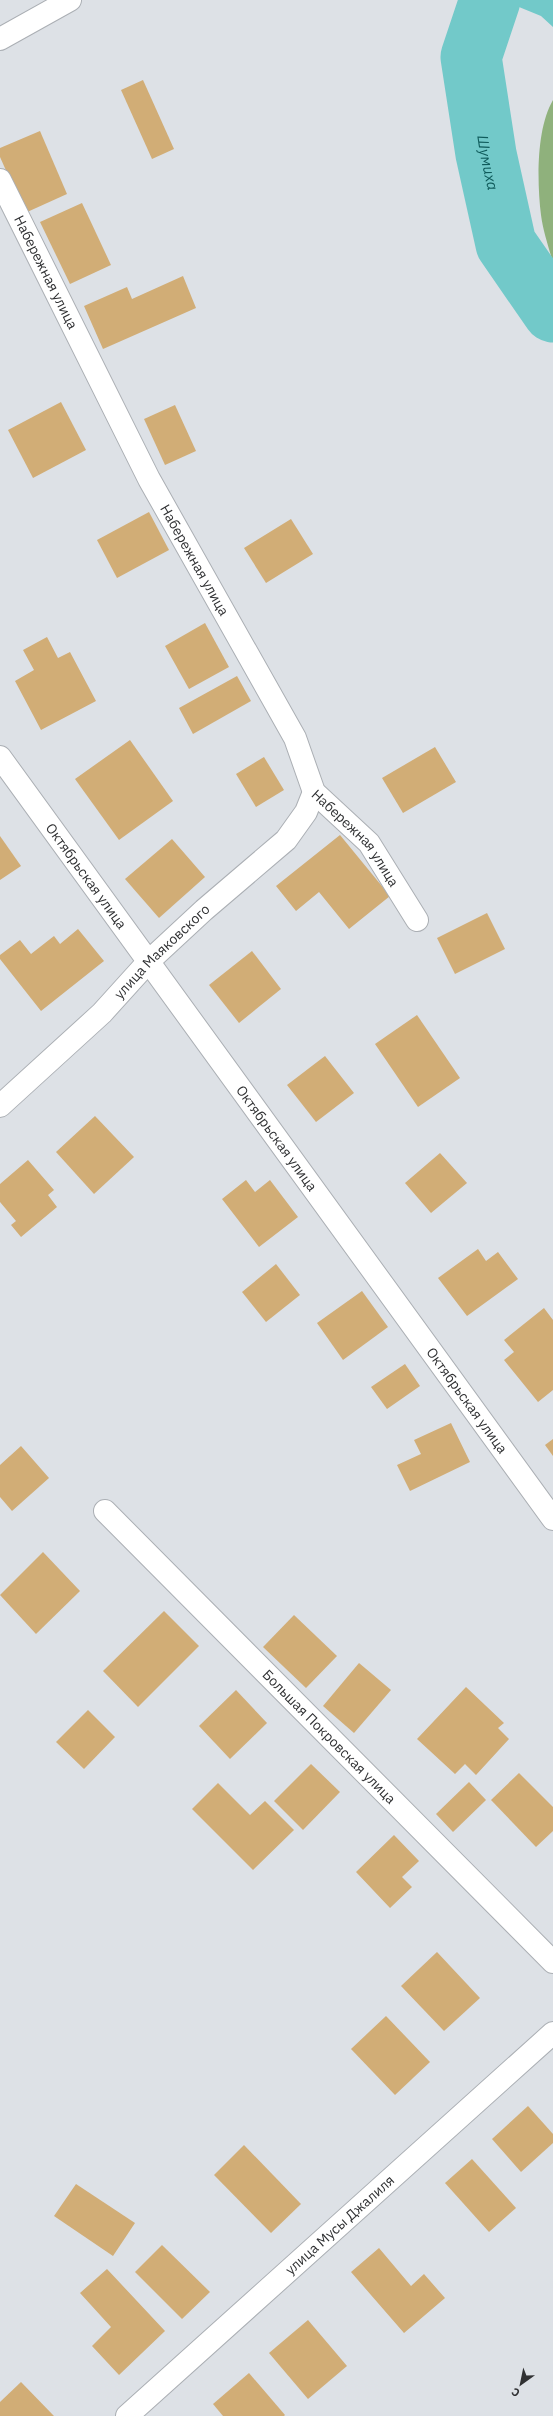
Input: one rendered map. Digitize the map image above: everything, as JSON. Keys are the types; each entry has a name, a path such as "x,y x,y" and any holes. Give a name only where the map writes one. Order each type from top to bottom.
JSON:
{"street":[{"path":"0,39 70,0"},
{"name":"Набережная улица","path":"0,180 149,479 295,738 314,792 369,843 417,920"},
{"name":"Октябрьская улица","path":"0,757 553,1520"},
{"name":"улица Маяковского","path":"0,1106 102,1013 149,961 204,910 286,840 306,812 314,792"},
{"name":"Большая Покровская улица","path":"105,1511 553,1962"},
{"name":"улица Мусы Джалиля","path":"127,2416 553,2033"}],"green space":[{"path":"553,100 553,263 542,221 539,187 539,156 543,126 547,112"}],"water":[{"path":"502,0 553,0 553,27 541,16"}],"building":[{"path":"143,80 174,149 152,159 121,90"},
{"path":"40,131 67,194 25,213 0,157 0,148"},
{"path":"82,203 111,265 70,284 40,222"},
{"path":"183,276 196,308 103,349 84,306 127,287 132,299"},
{"path":"61,402 86,450 33,478 8,430"},
{"path":"175,405 196,451 165,465 144,419"},
{"path":"149,512 169,550 117,578 97,540"},
{"path":"291,519 313,554 266,583 244,548"},
{"path":"205,623 229,667 189,689 165,646"},
{"path":"47,637 58,658 70,652 96,701 41,730 15,681 34,670 23,650"},
{"path":"237,676 251,701 193,734 179,708"},
{"path":"130,740 173,801 119,840 75,779"},
{"path":"435,747 456,782 403,813 382,778"},
{"path":"264,757 284,790 256,807 236,774"},
{"path":"340,835 390,896 349,929 319,892 296,911 276,886"},
{"path":"0,836 21,866 0,880"},
{"path":"172,839 205,877 159,918 125,879"},
{"path":"487,913 505,949 455,974 437,938"},
{"path":"78,929 104,961 41,1011 0,959 0,955 20,940 31,954 54,936 60,944"},
{"path":"252,951 281,989 239,1023 209,985"},
{"path":"417,1015 460,1078 418,1107 375,1044"},
{"path":"325,1056 354,1093 316,1122 287,1085"},
{"path":"95,1116 134,1157 94,1194 56,1152"},
{"path":"440,1153 467,1183 431,1213 405,1183"},
{"path":"28,1160 54,1190 48,1195 57,1207 21,1237 11,1225 16,1221 0,1202 0,1184"},
{"path":"246,1180 255,1192 270,1180 298,1217 259,1247 222,1199"},
{"path":"478,1249 486,1261 498,1252 518,1279 467,1316 438,1278"},
{"path":"276,1264 300,1295 266,1322 242,1292"},
{"path":"362,1291 388,1327 343,1360 317,1323"},
{"path":"544,1308 553,1320 553,1390 538,1402 504,1360 514,1352 504,1340"},
{"path":"405,1364 420,1386 387,1409 371,1387"},
{"path":"451,1423 470,1462 410,1491 397,1465 421,1454 414,1440"},
{"path":"553,1439 553,1456 545,1445"},
{"path":"21,1446 49,1478 12,1511 0,1497 0,1465"},
{"path":"43,1552 80,1591 36,1634 0,1595"},
{"path":"164,1611 199,1646 138,1707 103,1671"},
{"path":"294,1615 337,1656 306,1688 263,1647"},
{"path":"359,1663 391,1690 354,1733 323,1706"},
{"path":"466,1687 504,1723 498,1728 509,1739 476,1775 465,1764 455,1774 417,1739"},
{"path":"236,1690 267,1723 230,1759 199,1726"},
{"path":"88,1710 115,1737 84,1769 56,1742"},
{"path":"311,1764 340,1792 303,1830 274,1801"},
{"path":"519,1773 553,1807 553,1831 536,1847 491,1800"},
{"path":"469,1782 486,1800 453,1832 436,1814"},
{"path":"218,1783 250,1815 265,1801 294,1830 253,1870 192,1809"},
{"path":"394,1835 419,1861 402,1877 412,1887 390,1908 356,1872"},
{"path":"437,1952 480,1998 444,2031 401,1986"},
{"path":"386,2016 430,2062 395,2095 351,2049"},
{"path":"528,2106 553,2134 553,2143 521,2172 492,2139"},
{"path":"244,2145 301,2204 271,2233 214,2175"},
{"path":"472,2159 516,2208 489,2232 445,2183"},
{"path":"76,2184 135,2223 113,2256 54,2216"},
{"path":"162,2245 210,2292 182,2319 135,2272"},
{"path":"379,2248 411,2286 424,2274 445,2298 404,2333 351,2272"},
{"path":"107,2269 165,2331 119,2375 92,2346 111,2327 80,2293"},
{"path":"308,2320 347,2366 308,2399 269,2353"},
{"path":"249,2373 285,2415 284,2416 223,2416 213,2404"},
{"path":"21,2382 54,2416 0,2416 0,2402"}],"waterway":[{"name":"Шумиха","path":"490,0 471,57 486,154 506,244 553,312"}]}
